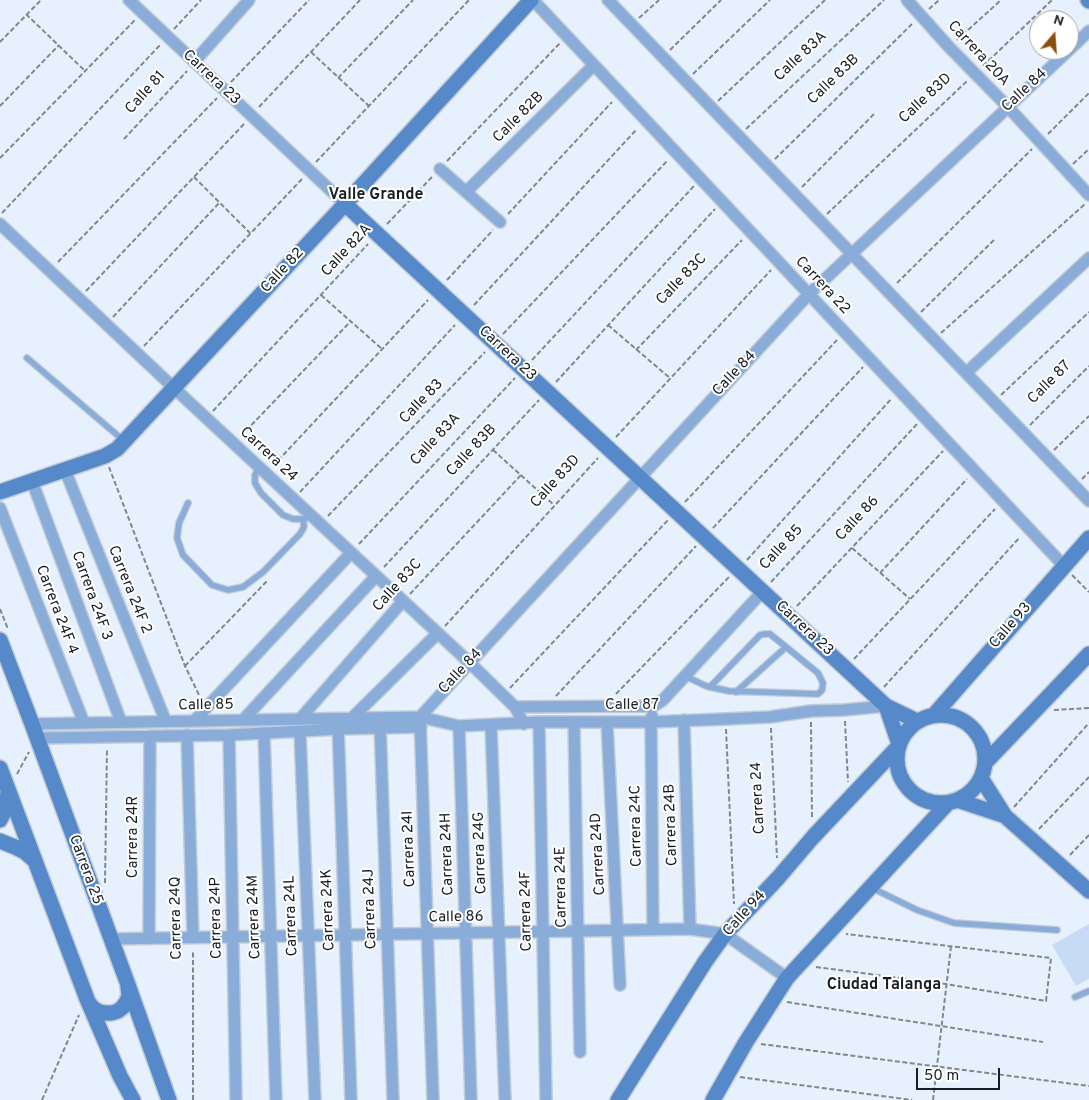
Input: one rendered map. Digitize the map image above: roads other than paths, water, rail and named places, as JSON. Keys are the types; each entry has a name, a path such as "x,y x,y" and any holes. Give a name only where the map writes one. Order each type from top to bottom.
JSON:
{"street":[{"name":"Carrera 23","path":"129,0 224,90 313,166 345,204 881,701 917,721"},
{"path":"194,62 249,0"},
{"name":"Carrera 22","path":"532,0 1064,566"},
{"name":"Calle 82","path":"0,492 105,456 125,442 532,0"},
{"path":"608,0 1089,500"},
{"name":"Carrera 20A","path":"907,0 1089,195"},
{"name":"Calle 84","path":"1079,40 1089,31"},
{"name":"Calle 84","path":"420,722 470,663 809,294 1058,60"},
{"name":"Calle 82B","path":"466,192 594,65"},
{"path":"440,169 500,222"},
{"name":"Carrera 24","path":"0,224 293,499 307,518 321,524 470,663 515,707 524,724"},
{"path":"966,373 1089,258"},
{"name":"Carrera 24F 2","path":"65,470 166,722"},
{"name":"Carrera 24F 3","path":"32,481 121,722"},
{"name":"Carrera 24F 4","path":"0,508 84,723"},
{"name":"Calle 93","path":"934,715 1089,538"},
{"path":"194,721 351,553"},
{"path":"243,720 376,576"},
{"name":"Calle 85","path":"658,703 763,591"},
{"name":"Calle 83C","path":"300,719 404,601"},
{"path":"352,718 438,634"},
{"name":"Carrera 25","path":"0,641 127,982 168,1100"},
{"path":"985,763 1089,654"},
{"name":"Carrera 23","path":"881,701 898,746"},
{"name":"Calle 87","path":"380,723 420,722 459,726 539,722 726,720 770,717 810,711 844,710 881,701"},
{"path":"515,707 658,703"},
{"name":"Carrera 24C","path":"654,929 651,722 658,703"},
{"path":"713,1100 746,1042 787,978 870,887 952,802 967,795 981,778 985,763 984,747 977,733 965,722 950,716 934,715 917,721 906,731 898,746 896,763 900,777 908,789 919,798 933,803 952,802 1005,816"},
{"name":"Calle 85","path":"34,736 84,723 300,719 338,724 352,718 380,723"},
{"name":"Carrera 24B","path":"684,720 690,928"},
{"name":"Carrera 24I","path":"420,722 433,1100"},
{"name":"Carrera 24F","path":"539,722 546,1100"},
{"name":"Carrera 24E","path":"574,722 580,1052"},
{"name":"Carrera 24D","path":"607,722 620,985"},
{"path":"34,736 228,735 300,732 338,724 380,723"},
{"name":"Carrera 24J","path":"380,723 393,1100"},
{"name":"Carrera 24K","path":"338,724 351,1100"},
{"name":"Carrera 24G","path":"491,725 505,1100"},
{"name":"Carrera 24H","path":"459,726 471,1100"},
{"name":"Carrera 24L","path":"300,732 315,1100"},
{"name":"Carrera 24M","path":"264,733 276,1100"},
{"name":"Carrera 24Q","path":"187,735 193,938"},
{"name":"Carrera 24P","path":"228,735 236,1100"},
{"name":"Carrera 24R","path":"149,938 150,736"},
{"name":"Calle 94","path":"618,1100 704,962 730,929 898,746"},
{"path":"0,768 11,785 34,859 87,999 120,1076 133,1100"},
{"path":"981,778 1005,816 1089,891"},
{"path":"0,820 11,785"},
{"path":"0,841 15,847 34,859"},
{"name":"Calle 86","path":"111,939 690,928 730,929 787,978"},
{"path":"87,999 93,1008 99,1012 112,1013 118,1011 123,1007 129,995 127,982"}],"lane":[{"path":"27,358 125,442"},
{"path":"188,503 179,523 177,538 183,555 212,585 228,590 243,587 263,572 300,534 307,518 294,520 283,515 261,493 255,483 255,475 262,470"},
{"path":"685,676 706,686 710,687 729,691 736,692 818,694 822,690 823,683 818,673 770,634 765,634 760,635 710,687"},
{"path":"736,692 786,647"},
{"path":"870,887 916,910 954,923 1057,930"},
{"path":"1075,997 1089,991"}],"district":[{"name":"Valle Grande","path":"376,196"},
{"name":"Ciudad Talanga","path":"884,986"}]}
